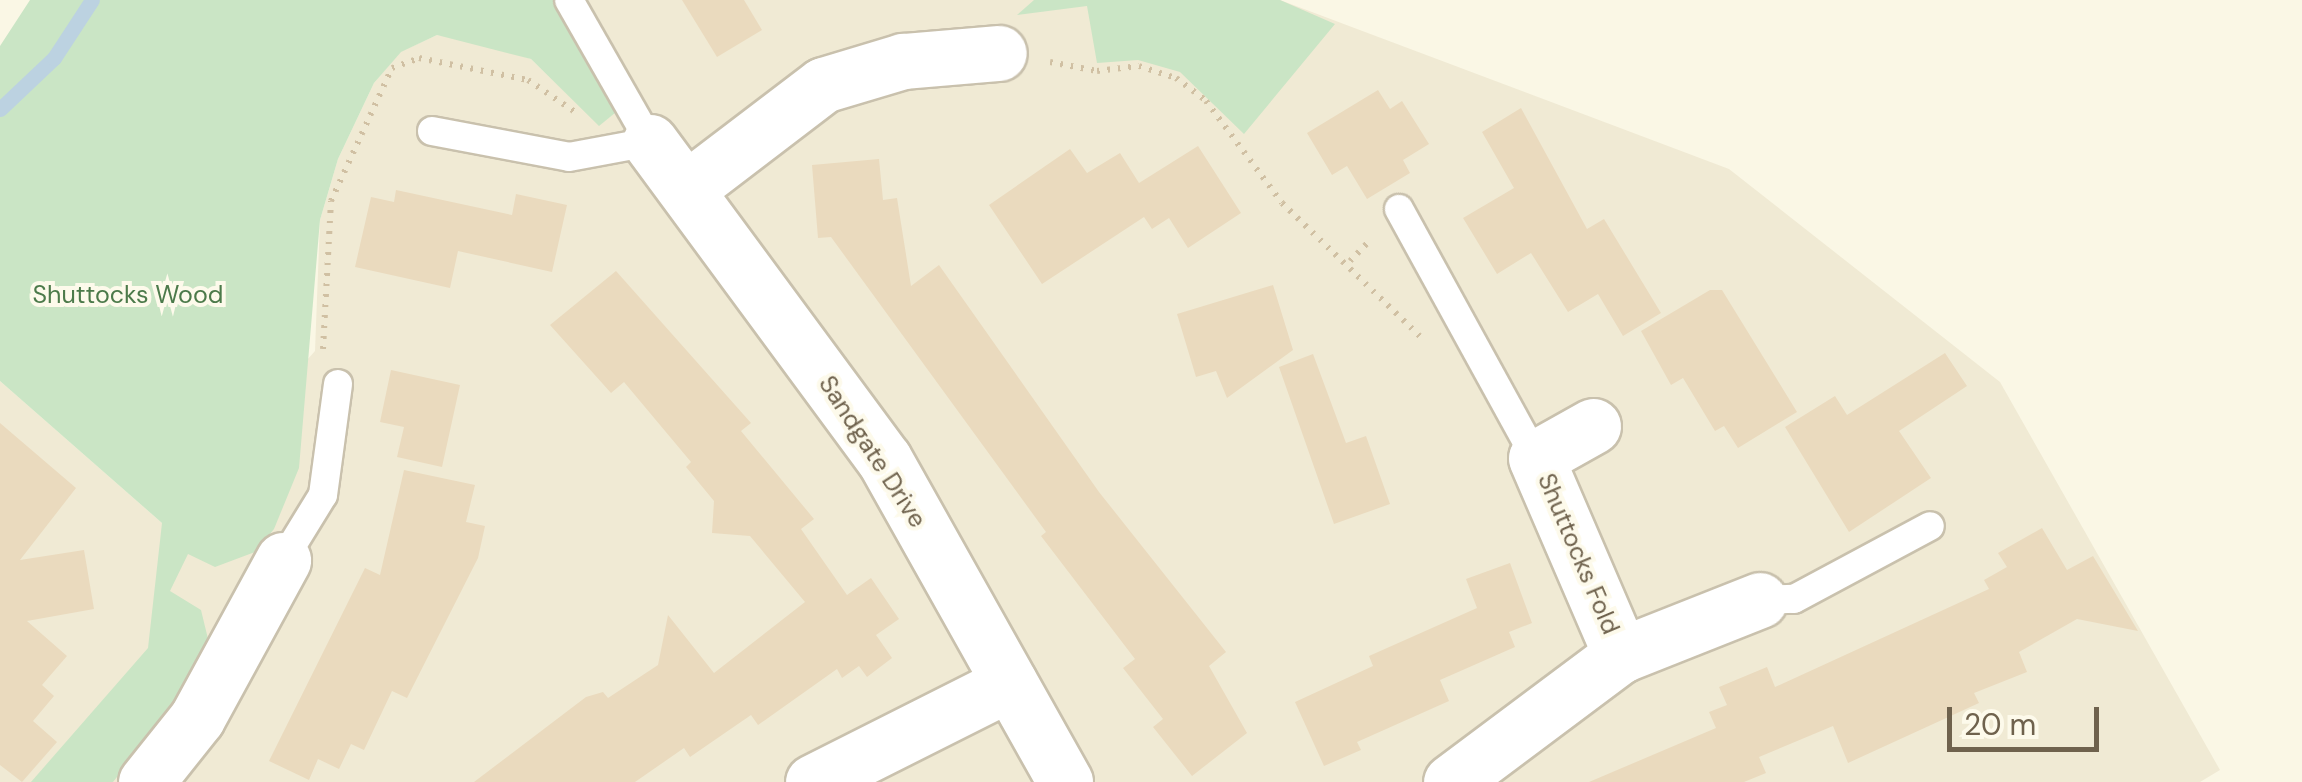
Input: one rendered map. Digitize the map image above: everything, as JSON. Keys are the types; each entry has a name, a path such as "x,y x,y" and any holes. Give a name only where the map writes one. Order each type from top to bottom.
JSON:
{"street":[{"path":"688,188 823,85 903,61 1000,53"},
{"name":"Sandgate Drive","path":"630,147 688,188 884,459 1064,782"},
{"name":"Shuttocks Fold","path":"1593,426 1536,458 1621,655"},
{"path":"146,782 197,718 283,560"},
{"name":"Shuttocks Fold","path":"1451,782 1621,655 1760,600"},
{"path":"813,782 1010,683"}],"lane":[{"path":"432,132 570,157 630,147 569,0"},
{"path":"1399,209 1536,458"},
{"path":"283,560 324,495 330,373"},
{"path":"1760,600 1794,599 1930,526"}],"path":[{"path":"1000,53 1097,71 1139,66 1176,78 1206,102 1282,203 1358,268 1424,340"},
{"path":"330,373 330,201 400,61 419,58 528,80 563,99 630,147"}],"shaded area":[{"path":"554,0 1280,0 1729,169 2000,382 2220,770 2200,782 0,782 0,381 162,523 315,351 320,220 338,159 374,83 400,52 437,35 478,41 531,59 599,125 615,113"}],"green space":[{"name":"Shuttocks Wood","path":"30,0 554,0 615,113 599,126 531,59 437,35 401,52 374,83 338,159 320,220 299,468 274,529 255,552 215,567 188,554 170,591 201,610 209,643 192,683 113,782 31,782 148,648 162,523 0,381 0,46"},
{"path":"1034,0 1280,0 1335,24 1244,134 1180,72 1138,60 1097,63 1087,6 1017,15"}],"building":[{"path":"682,0 744,0 762,30 717,57"},
{"path":"1378,90 1390,109 1402,101 1429,144 1403,160 1410,173 1367,199 1347,166 1332,175 1307,133"},
{"path":"1521,108 1587,229 1604,219 1661,313 1623,336 1598,294 1568,312 1531,253 1497,274 1463,218 1514,188 1482,132"},
{"path":"1198,146 1241,213 1188,248 1169,218 1152,229 1144,217 1042,284 989,205 1070,149 1087,173 1120,153 1139,183"},
{"path":"879,159 883,200 897,198 911,286 939,265 1099,492 1226,652 1209,666 1247,733 1192,776 1153,727 1163,719 1123,668 1135,659 1041,536 1046,532 831,237 818,238 812,165"},
{"path":"396,190 512,215 516,194 567,205 552,272 458,251 450,288 355,267 371,197 394,202"},
{"path":"616,271 751,423 741,431 814,519 801,529 847,595 871,578 899,619 876,635 892,658 867,677 859,666 842,678 837,669 758,725 751,715 690,757 684,748 635,782 474,782 586,697 603,692 608,698 658,665 668,615 714,673 805,602 750,536 712,533 714,501 686,467 691,462 624,382 611,393 550,325"},
{"path":"1273,285 1293,350 1227,398 1216,371 1196,377 1177,314"},
{"path":"1710,290 1722,290 1797,412 1738,448 1724,426 1715,431 1683,378 1671,385 1641,331"},
{"path":"1945,353 1967,386 1899,431 1931,478 1849,532 1785,427 1835,396 1847,415"},
{"path":"1313,354 1346,443 1366,436 1390,504 1334,524 1279,367"},
{"path":"391,370 460,385 442,467 397,457 404,427 380,422"},
{"path":"0,423 76,488 20,560 84,550 94,609 27,621 67,656 42,685 54,696 33,721 57,742 22,782 0,765"},
{"path":"404,470 475,485 466,522 485,526 478,558 407,698 392,691 364,750 351,744 339,769 318,759 309,780 269,761 365,568 380,575"},
{"path":"2042,528 2067,570 2093,556 2138,631 2077,619 2019,652 2027,672 1974,693 1979,703 1848,763 1833,726 1759,757 1766,773 1744,782 1589,782 1716,728 1709,712 1727,705 1719,687 1767,667 1775,687 1989,589 1984,580 2007,567 1998,553"},
{"path":"1510,563 1532,623 1509,632 1515,647 1440,680 1449,701 1357,742 1361,750 1324,766 1295,702 1373,666 1369,656 1477,608 1466,579"}],"waterway":[{"path":"0,109 54,58 92,0"}]}
